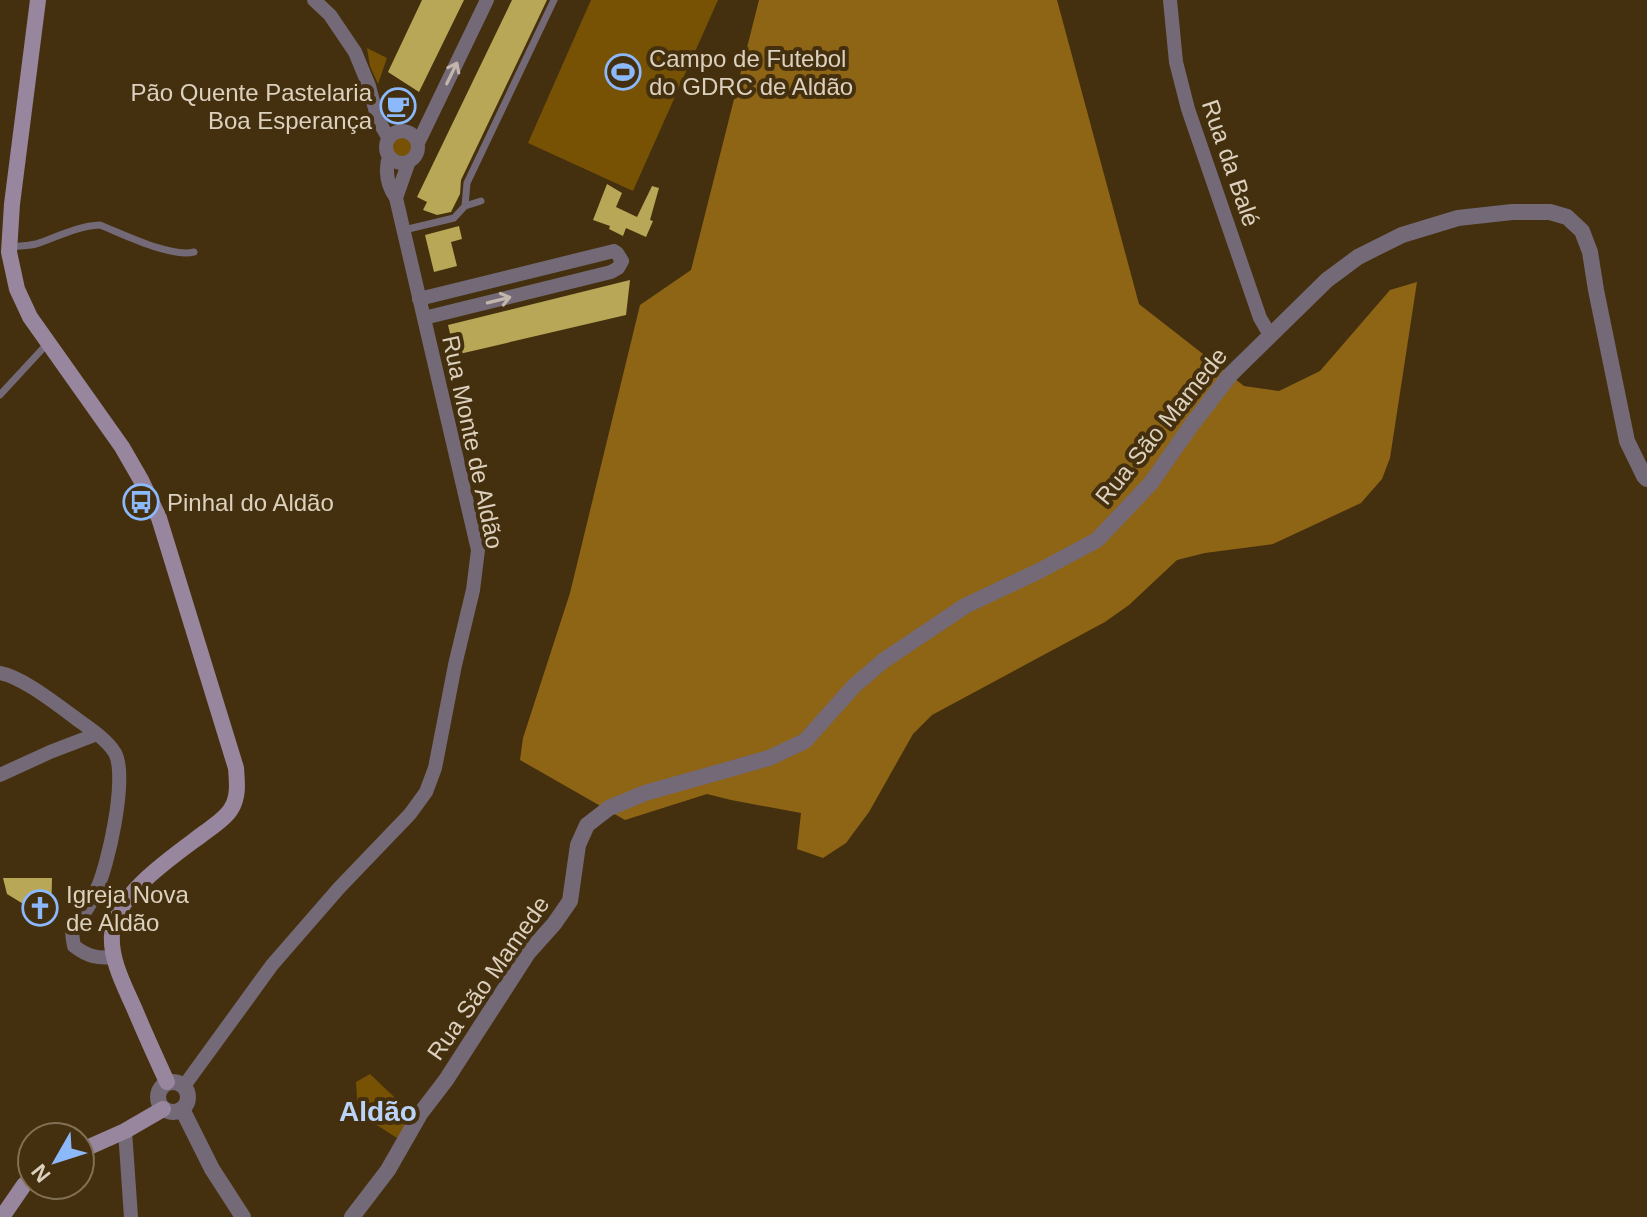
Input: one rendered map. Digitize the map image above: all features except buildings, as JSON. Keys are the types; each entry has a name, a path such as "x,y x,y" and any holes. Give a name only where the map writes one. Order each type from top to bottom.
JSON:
{"main road":[{"path":"38,0 12,204 9,247 17,289 30,317 122,447 159,518 236,768 238,787 231,809 137,889 122,905 114,921 111,935 121,980 167,1082"},
{"path":"96,1144 163,1109"},
{"path":"2,1217 16,1197"}],"street":[{"path":"314,0 330,15 355,52 378,120 388,137"},
{"path":"330,15 337,0"},
{"path":"396,198 409,161 416,153 487,0"},
{"name":"Rua da Balé","path":"1170,0 1176,62 1188,109 1260,318 1270,335"},
{"path":"409,161 393,161 385,147 388,137 402,130 412,134 418,143"},
{"name":"Rua Monte de Aldão","path":"184,1086 272,965 339,888 410,814 426,792 435,768 473,590 478,550 404,230 396,198 390,189 386,166 389,156"},
{"name":"Rua São Mamede","path":"352,1217 388,1170 420,1114 446,1080 519,966 570,901 578,845 587,825 609,808 645,793 769,758 805,741 829,711 883,661 965,606 1097,540 1151,483 1230,375 1327,280 1358,257 1402,235 1458,218 1550,212 1567,217 1582,231 1590,252 1627,441 1647,479"},
{"path":"419,299 614,251 622,261 611,272 424,318"},
{"path":"0,673 18,679 58,705 114,751 119,780 110,848 104,874 90,903 73,926 72,934 74,946 85,954 100,959 114,957"},
{"path":"0,775 97,734"},
{"path":"167,1082 178,1082 184,1086 188,1101 182,1109 171,1112 163,1109 158,1103 160,1087 167,1082"},
{"path":"182,1109 212,1169 243,1217"},
{"path":"125,1131 131,1217"}],"lane":[{"path":"465,206 467,183 554,0"},
{"path":"404,230 454,218 465,206 481,201"},
{"path":"9,247 32,245 58,234 100,225 164,250 184,255 194,252"},
{"path":"0,395 49,343"}],"shaded area":[{"name":"Campo de Futebol do GDRC de Aldão","path":"591,0 718,0 633,191 528,143"},
{"path":"759,0 1057,0 1139,304 1244,386 1279,391 1320,371 1390,290 1417,282 1390,458 1382,479 1361,503 1273,544 1177,560 1129,605 1105,622 932,715 913,734 869,812 846,843 823,858 797,849 801,813 707,794 625,820 520,760 523,738 570,593 640,305 691,270"},
{"path":"367,48 387,58 378,84 370,66"},
{"path":"402,137 409,140 412,147 409,154 402,157 395,154 392,147 395,140"},
{"path":"370,1074 413,1115 397,1138 358,1113 356,1082"}],"place":[{"name":"Campo de Futebol do GDRC de Aldão","path":"623,72"},
{"name":"Pão Quente Pastelaria Boa Esperança","path":"398,106"},
{"name":"Pinhal do Aldão","path":"141,502"},
{"name":"Igreja Nova de Aldão","path":"40,908"}],"district":[{"name":"Aldão","path":"378,1111"}]}
